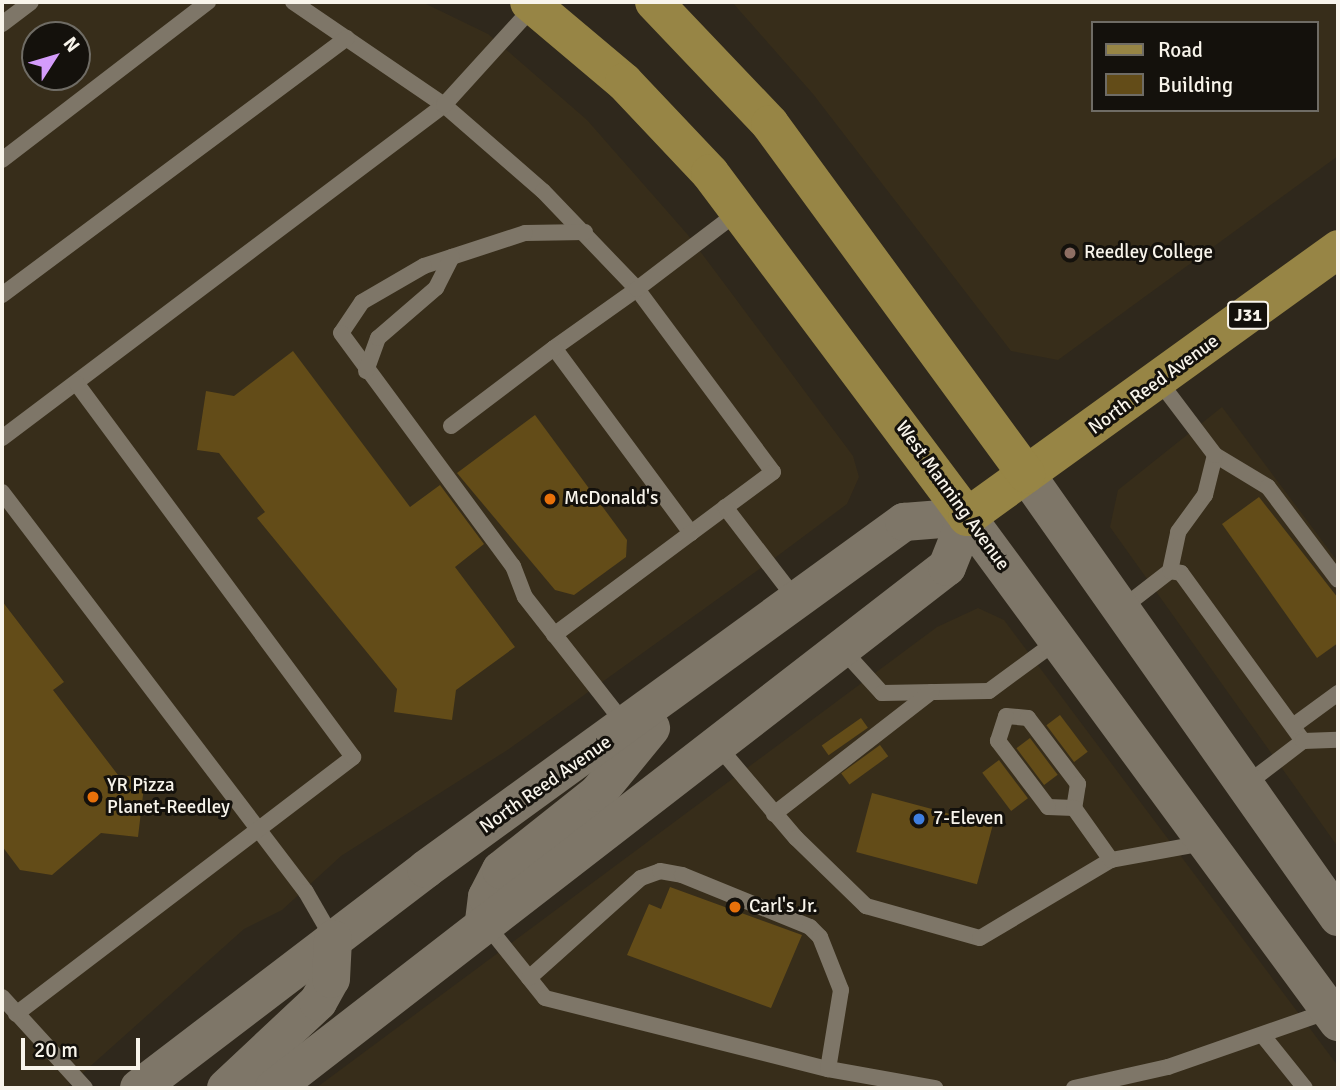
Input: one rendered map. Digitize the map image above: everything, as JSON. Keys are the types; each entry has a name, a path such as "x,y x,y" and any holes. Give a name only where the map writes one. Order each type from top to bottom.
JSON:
{"main road":[{"path":"654,2 770,124 1026,474"},
{"name":"West Manning Avenue","path":"531,4 624,82 738,212 967,517"},
{"name":"North Reed Avenue","path":"967,517 1158,382 1338,249"}],"street":[{"path":"1026,474 1119,611 1248,783 1338,917"},
{"path":"274,1088 484,921 947,567 967,517"},
{"name":"North Reed Avenue","path":"139,1088 333,939 628,728 904,522 967,517"},
{"name":"West Manning Avenue","path":"967,517 1334,1017"},
{"path":"484,921 486,897 501,870 598,793 688,684"},
{"path":"226,1088 318,1002 331,979 333,939"}],"lane":[{"path":"2,24 31,2"},
{"path":"2,160 208,2"},
{"path":"293,2 444,105 585,232 637,289 773,472 554,635"},
{"path":"2,438 444,105 531,4"},
{"path":"2,296 347,38"},
{"path":"451,426 738,212"},
{"path":"585,232 525,233 452,257 386,285 344,322 346,347 513,566 525,597 628,728"},
{"path":"366,371 378,338 436,288 452,257"},
{"path":"554,348 691,533"},
{"path":"1158,382 1215,455 1268,487 1338,580"},
{"path":"16,1014 353,757 77,384"},
{"path":"1119,611 1170,570 1178,532 1205,495 1215,455"},
{"path":"2,492 258,830 333,939"},
{"path":"725,507 798,603"},
{"path":"1170,570 1181,573 1303,741"},
{"path":"841,648 882,693 989,691 1057,641"},
{"path":"989,691 1006,716"},
{"path":"774,814 931,692"},
{"path":"1293,726 1338,693"},
{"path":"1006,716 1028,718 1078,784 1074,808 1111,860"},
{"path":"1006,716 998,741 1048,807 1074,808"},
{"path":"1248,783 1303,741 1338,740"},
{"path":"717,745 774,814 866,906 980,938 1111,860 1207,843"},
{"path":"529,978 641,878 660,871 682,875 810,927 820,937 841,990 828,1069"},
{"path":"484,921 545,998 828,1069 935,1088"},
{"path":"2,997 85,1088"},
{"path":"1074,1088 1334,1017"},
{"path":"1264,1037 1305,1088"}],"shaded area":[{"path":"2,2 422,2 488,34 587,120 688,235 853,456 859,477 847,504 768,563 509,749 341,856 282,910 244,929 66,1088 2,1088"},
{"name":"Reedley College","path":"732,2 1338,2 1338,156 1058,360 1011,351 813,94"},
{"path":"1222,407 1338,562 1338,847 1110,527 1118,490"},
{"path":"978,608 1004,620 1338,1066 1338,1088 316,1088 937,627"}],"building":[{"path":"293,351 410,507 440,485 484,544 455,567 515,647 456,690 452,720 394,712 397,689 257,518 265,512 219,453 197,450 206,391 234,396"},
{"path":"535,415 627,540 626,557 574,595 555,590 457,473"},
{"path":"1259,497 1338,598 1338,643 1317,658 1222,524"},
{"path":"2,601 64,682 53,690 118,775 145,778 138,837 101,833 52,875 20,870 2,846"},
{"path":"1060,715 1088,752 1074,762 1046,725"},
{"path":"861,718 868,728 829,755 822,746"},
{"path":"1030,738 1058,775 1044,785 1016,748"},
{"path":"880,745 888,756 849,785 841,773"},
{"path":"999,760 1028,798 1011,811 982,773"},
{"path":"872,793 993,825 977,884 856,852"},
{"path":"670,887 802,935 771,1008 627,955 649,904 661,909"}],"place":[{"name":"Reedley College","path":"1070,253"},
{"name":"McDonald's","path":"550,499"},
{"name":"YR Pizza Planet-Reedley","path":"93,797"},
{"name":"7-Eleven","path":"919,819"},
{"name":"Carl's Jr.","path":"735,907"}]}
